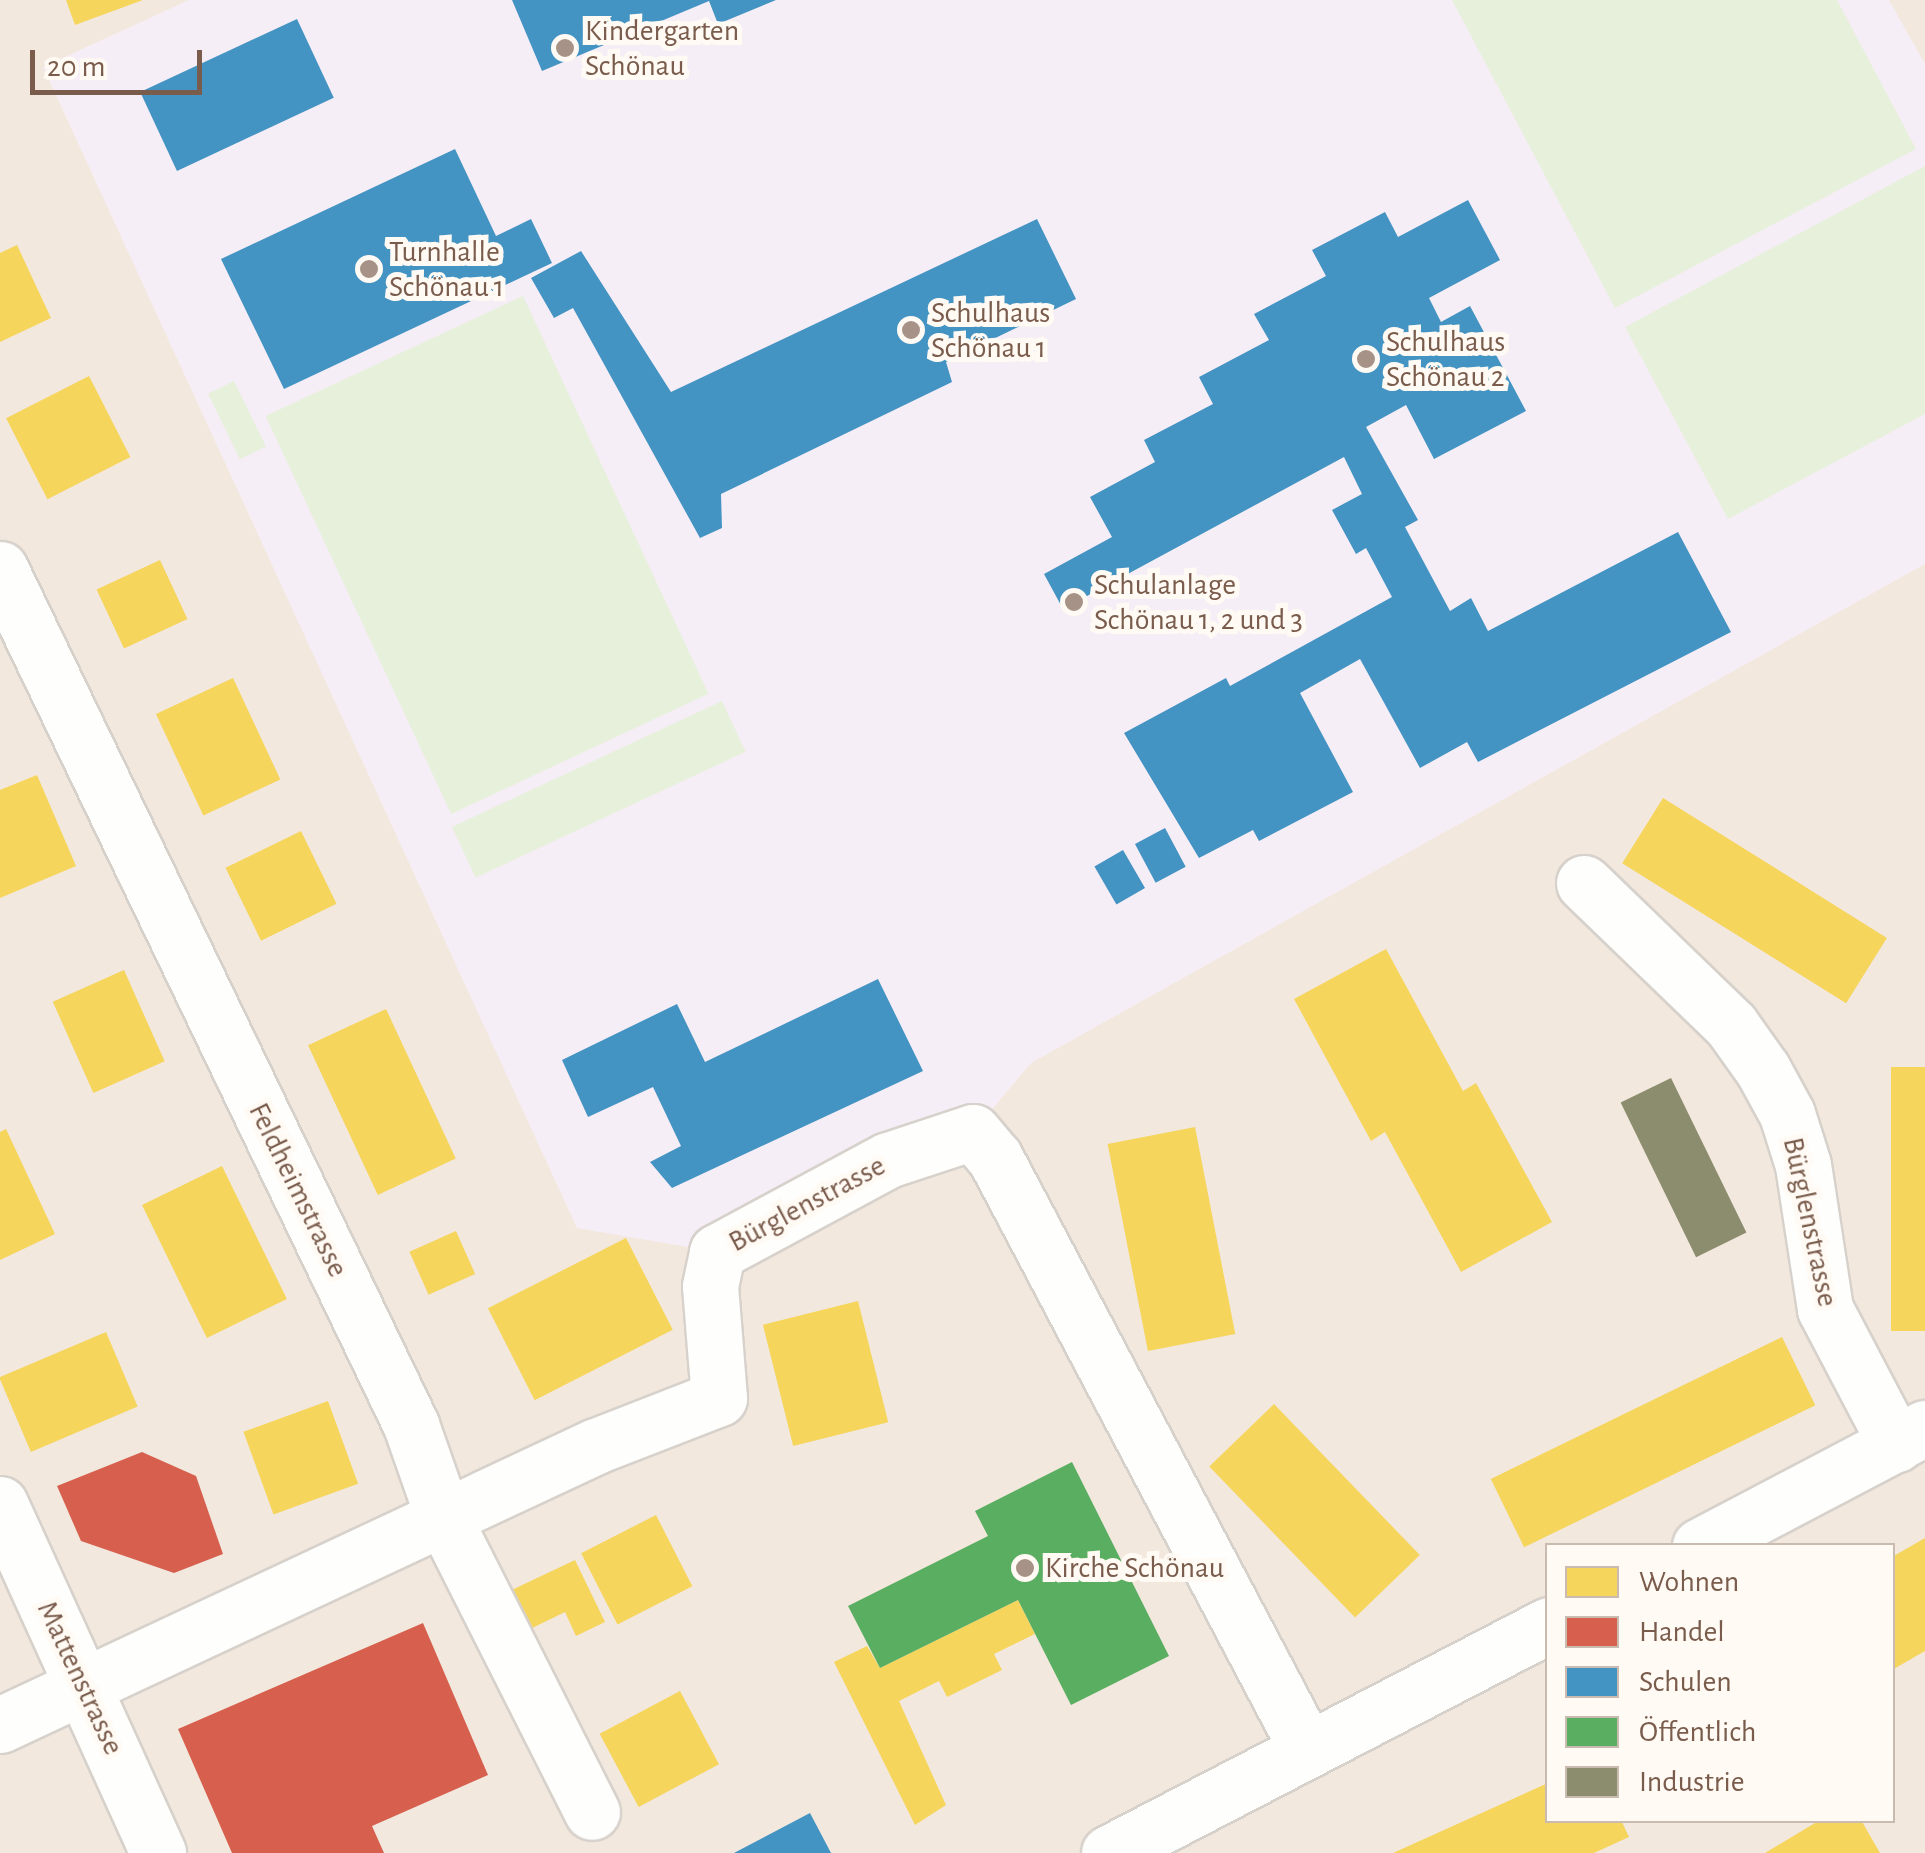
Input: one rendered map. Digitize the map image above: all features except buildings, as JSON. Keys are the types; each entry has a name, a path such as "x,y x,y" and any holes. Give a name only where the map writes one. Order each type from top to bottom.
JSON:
{"street":[{"name":"Feldheimstrasse","path":"0,569 411,1425 444,1518 592,1812"},
{"name":"Bürglenstrasse","path":"1584,884 1730,1025 1764,1070 1787,1114 1803,1165 1825,1310 1910,1436 1706,1543"},
{"name":"Bürglenstrasse","path":"0,1725 596,1446 719,1398 710,1286 718,1252 888,1160 972,1132 995,1158 1307,1749"},
{"name":"Mattenstrasse","path":"0,1504 158,1853"},
{"path":"1109,1853 1193,1834 1307,1749 1545,1626"}],"shaded area":[{"path":"0,0 1925,0 1925,1853 0,1853"},
{"name":"Schulanlage Schönau 1, 2 und 3","path":"189,0 1889,0 1925,64 1925,564 1031,1063 973,1132 717,1252 577,1228 43,67"}],"green space":[{"path":"1452,0 1837,0 1916,149 1615,308"},
{"path":"1925,166 1925,414 1728,519 1625,327"},
{"path":"523,296 709,694 451,814 266,416"},
{"path":"234,381 266,447 240,459 208,394"},
{"path":"722,701 746,752 476,878 452,827"}],"place":[{"name":"Kindergarten Schönau","path":"565,48"},
{"name":"Turnhalle Schönau 1","path":"369,269"},
{"name":"Schulhaus Schönau 1","path":"911,330"},
{"name":"Schulhaus Schönau 2","path":"1366,359"},
{"name":"Schulanlage Schönau 1, 2 und 3","path":"1074,602"},
{"name":"Kirche Schönau","path":"1025,1568"}]}
